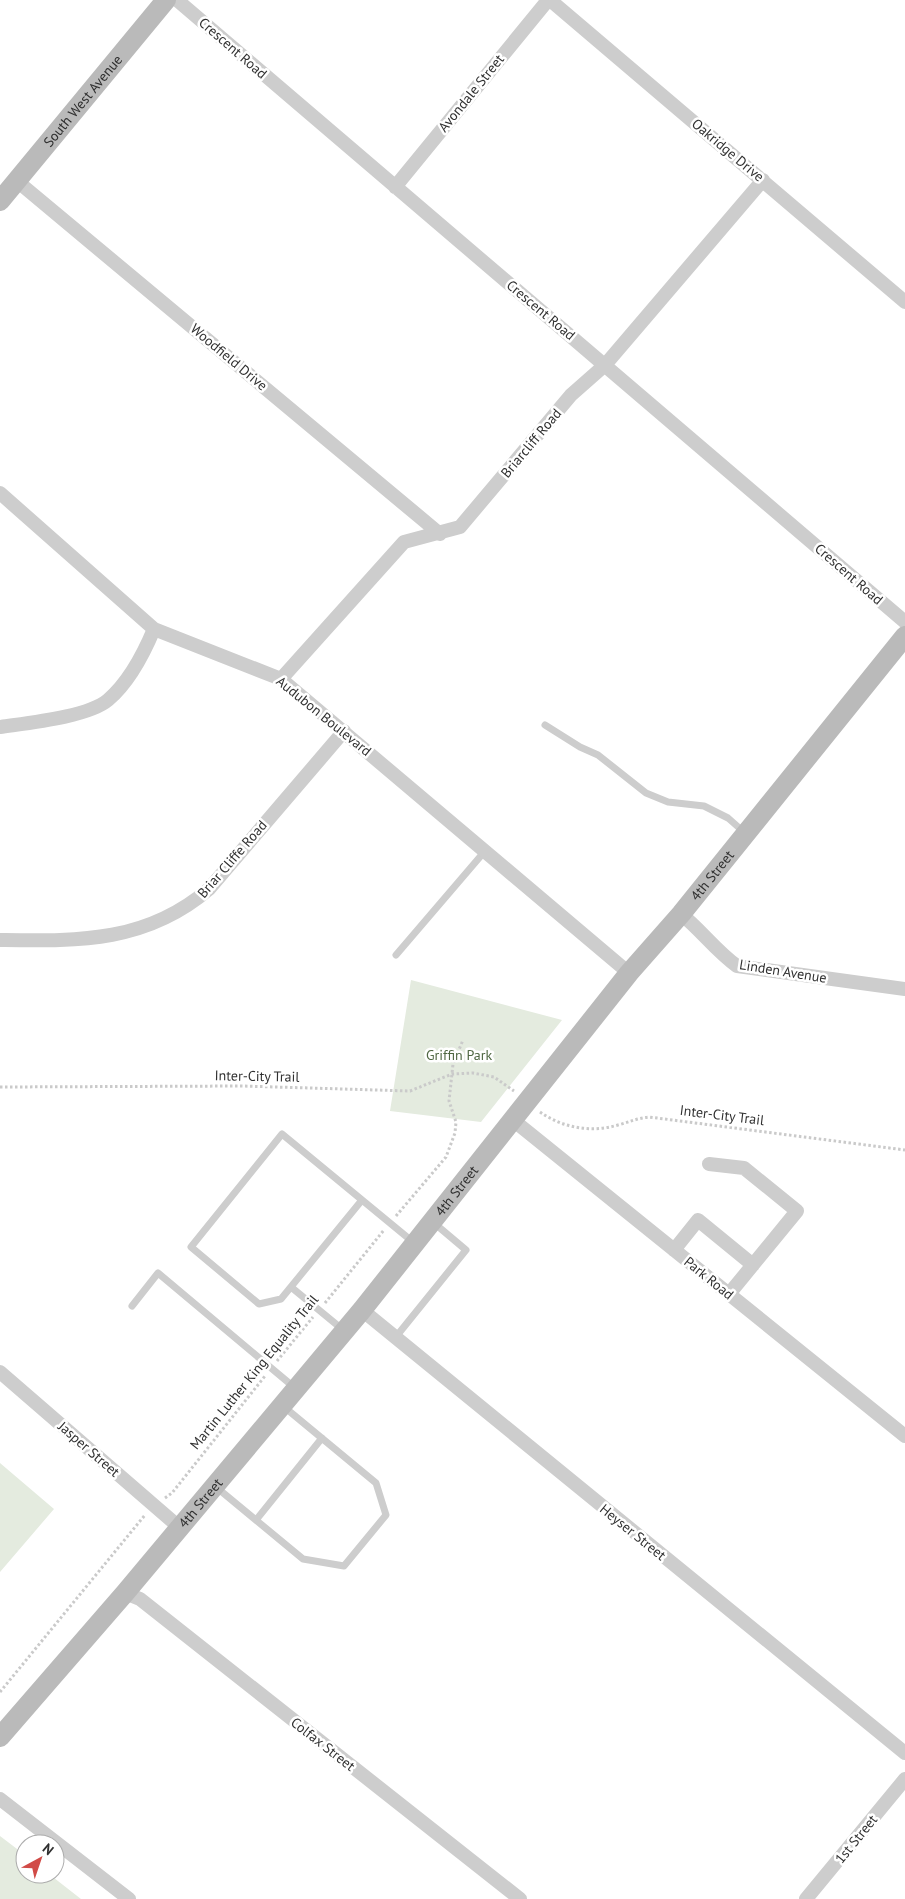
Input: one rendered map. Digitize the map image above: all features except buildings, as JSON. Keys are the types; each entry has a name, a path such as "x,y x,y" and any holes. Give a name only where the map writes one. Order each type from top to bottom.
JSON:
{"street":[{"name":"South West Avenue","path":"0,202 166,0"},
{"name":"Crescent Road","path":"177,0 905,622"},
{"name":"Avondale Street","path":"395,186 549,0"},
{"name":"Oakridge Drive","path":"549,0 905,302"},
{"name":"Briarcliff Road","path":"281,679 404,542 426,535 440,534 460,527 571,395 606,365 763,180"},
{"name":"Woodfield Drive","path":"17,181 440,534"},
{"name":"Audubon Boulevard","path":"0,493 154,629 281,679 630,973"},
{"path":"0,727 70,716 108,701 128,676 147,645 154,629"},
{"name":"4th Street","path":"0,1737 125,1593 362,1310 630,973 681,914 905,636"},
{"name":"Briar Cliffe Road","path":"0,940 60,940 118,936 161,921 191,904 209,889 344,731"},
{"name":"Linden Avenue","path":"681,914 696,925 724,956 737,966 905,989"},
{"name":"Park Road","path":"513,1120 905,1436"},
{"path":"709,1164 744,1168 797,1211 729,1294"},
{"path":"674,1250 698,1220 753,1265"},
{"name":"Heyser Street","path":"362,1310 905,1753"},
{"name":"Jasper Street","path":"0,1372 179,1527"},
{"name":"Colfax Street","path":"125,1593 140,1599 520,1899"},
{"name":"1st Street","path":"806,1899 903,1786"},
{"path":"0,1799 129,1899"}],"lane":[{"path":"545,725 580,747 598,755 646,793 668,802 704,806 728,818 746,833"},
{"path":"396,955 485,851"},
{"path":"362,1200 281,1299 259,1304 191,1247 282,1134 390,1223 414,1243"},
{"path":"395,1338 466,1250 432,1222"},
{"path":"132,1306 158,1273 296,1388"},
{"path":"291,1287 344,1331"},
{"path":"214,1485 303,1559 344,1566 386,1516 376,1483 282,1405"},
{"path":"256,1520 322,1438"}],"path":[{"name":"Martin Luther King Equality Trail","path":"0,1692 153,1505 172,1494 271,1368 446,1157 452,1146 456,1122 449,1101 453,1064 462,1040"},
{"name":"Inter-City Trail","path":"0,1087 242,1086 410,1091 452,1074 473,1073 494,1077 508,1086"},
{"name":"Inter-City Trail","path":"541,1112 554,1122 582,1128 616,1126 649,1116 905,1150"}],"green space":[{"name":"Griffin Park","path":"411,980 562,1020 481,1122 390,1111"},
{"path":"0,1463 54,1509 0,1572"},
{"path":"0,1836 15,1847 15,1884 62,1884 81,1899 0,1899"}]}
